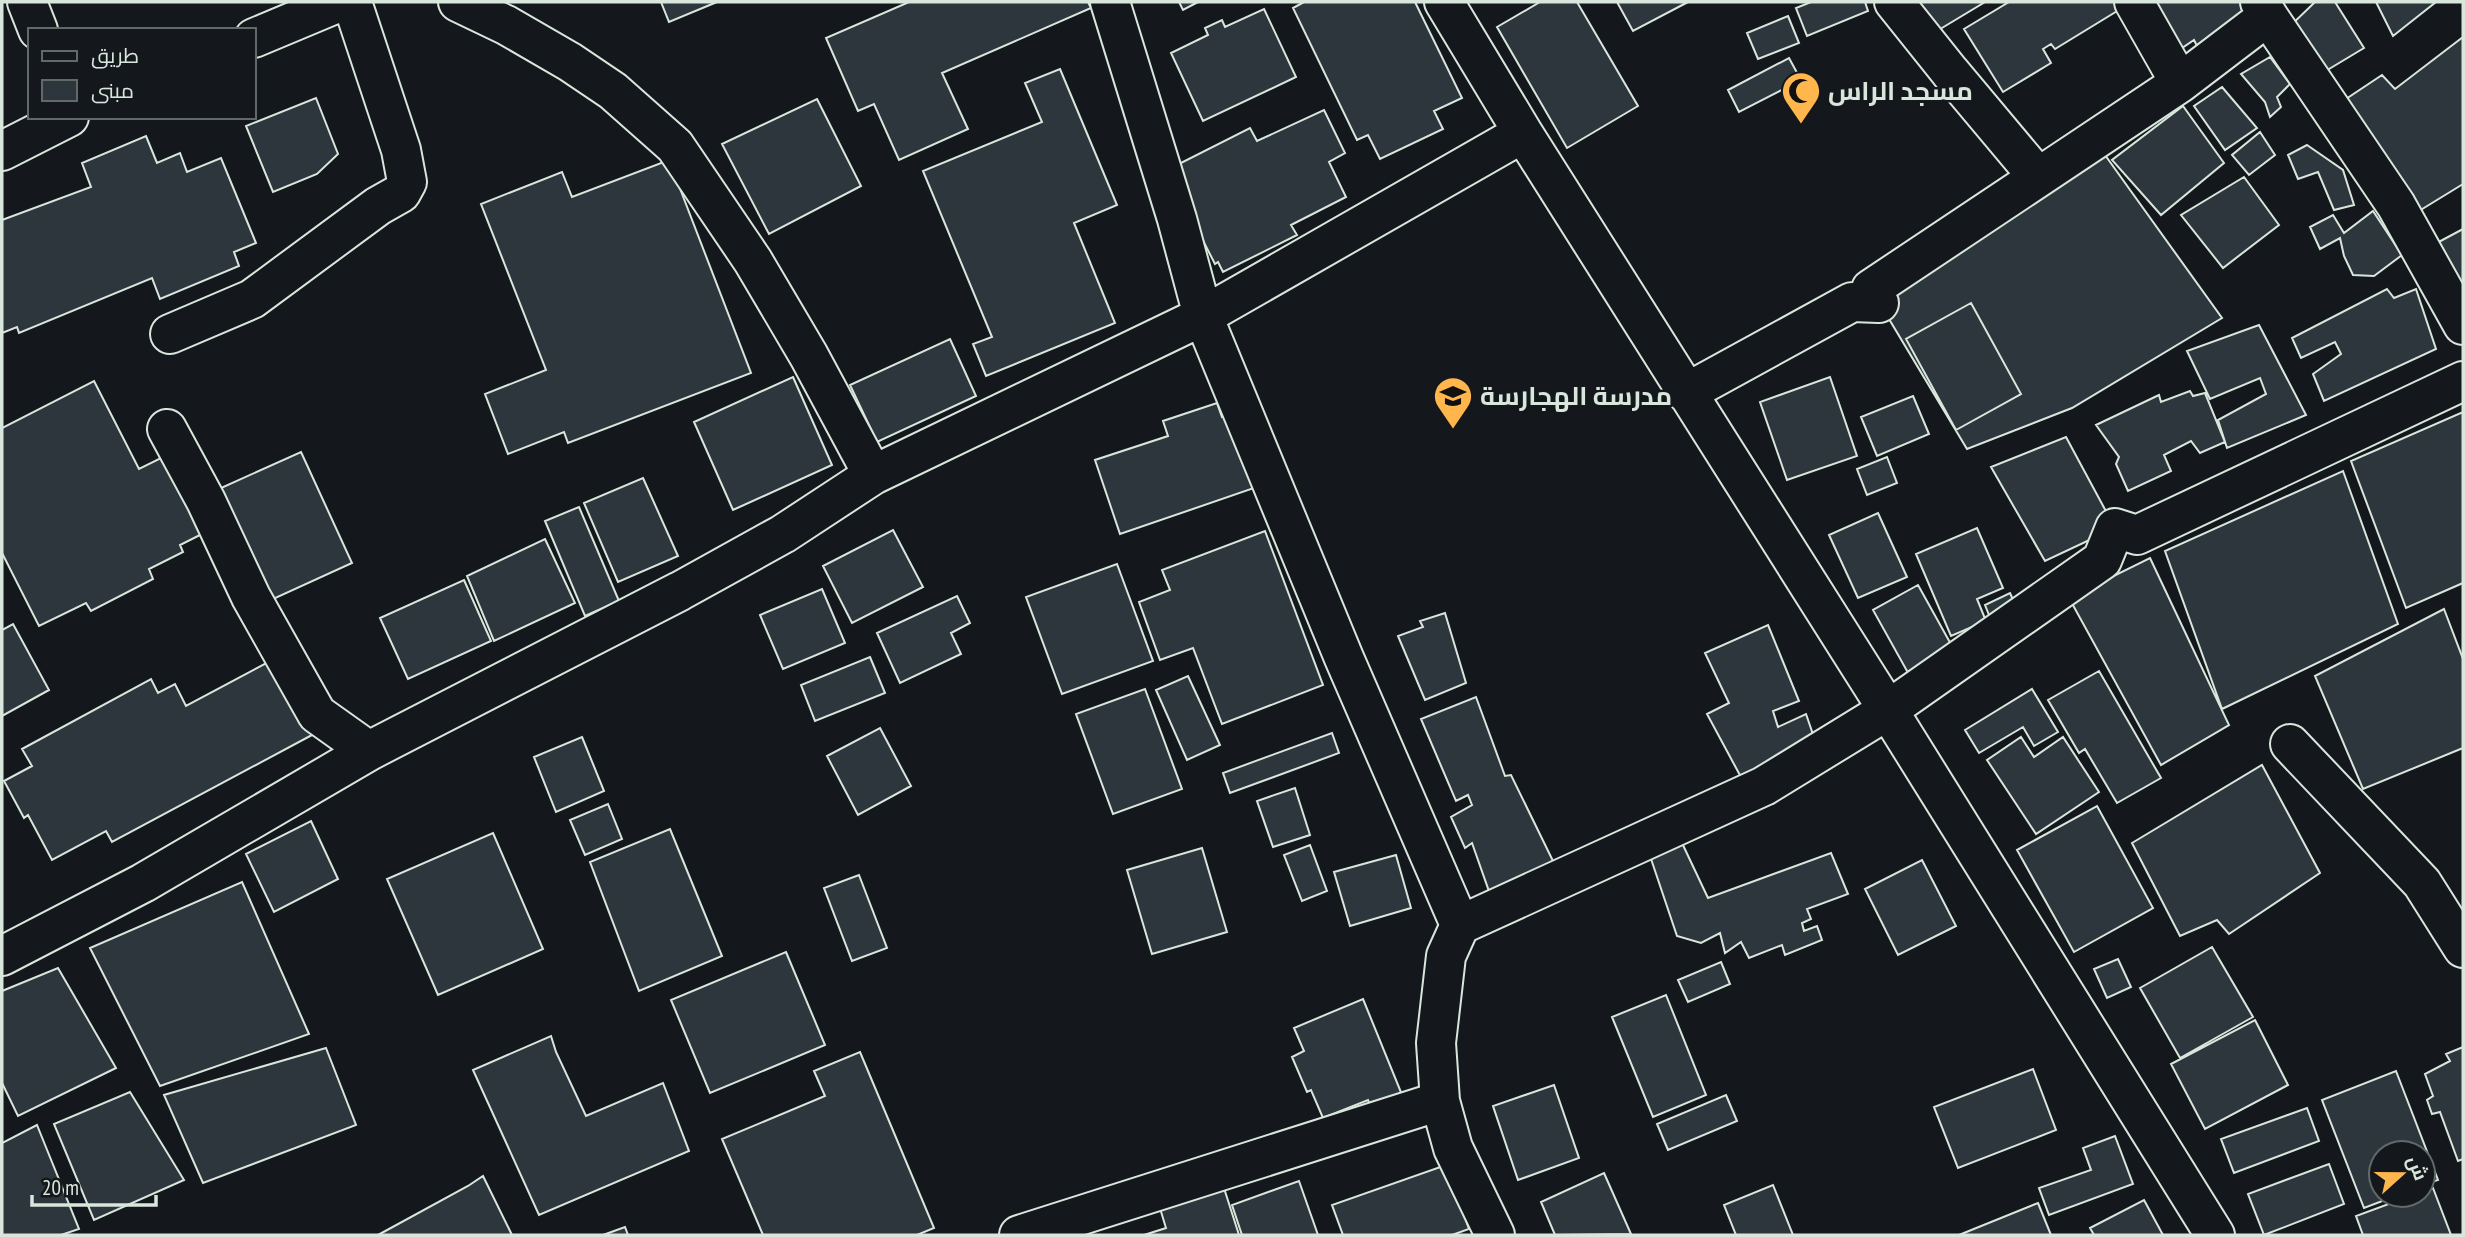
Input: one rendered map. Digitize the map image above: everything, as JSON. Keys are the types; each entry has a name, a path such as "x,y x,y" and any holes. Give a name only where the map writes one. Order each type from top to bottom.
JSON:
{"street":[{"path":"27,2 37,28"},
{"path":"256,37 340,2"},
{"path":"170,334 251,299 378,206 401,193 407,182 401,150 352,2"},
{"path":"458,2 506,25 581,69 613,91 675,146 753,261 809,356 873,475"},
{"path":"1110,2 1177,219 1203,316 1344,658 1460,925"},
{"path":"1444,2 1523,134 2122,1082 2215,1235"},
{"path":"1894,2 2038,177"},
{"path":"2134,2 2180,83"},
{"path":"1686,393 1852,302 1879,303 1871,289 2180,83 2264,9 2396,205 2463,324"},
{"path":"2,151 65,119"},
{"path":"2,956 144,883 369,751 680,591 783,534 873,475 1203,316 1523,134"},
{"path":"1495,1235 1453,1148 1440,1101 1436,1042 1446,956 1460,925 1764,786 1888,710 2102,560 2115,528 2137,535 2463,381"},
{"path":"167,429 206,501 251,597 317,713 369,751"},
{"path":"2290,744 2422,883 2463,948"},
{"path":"1019,1235 1440,1101"}],"building":[{"path":"661,2 717,2 669,22"},
{"path":"909,2 1088,2 1091,8 942,73 968,129 899,160 874,104 858,111 826,38"},
{"path":"1179,2 1198,2 1183,10"},
{"path":"1304,2 1415,2 1462,98 1434,111 1443,129 1380,159 1368,135 1357,140 1293,8"},
{"path":"1540,2 1577,2 1638,106 1567,148 1497,27"},
{"path":"1617,2 1688,2 1633,31"},
{"path":"1811,2 1865,2 1868,11 1807,36 1796,8"},
{"path":"1906,2 1985,2 1927,37"},
{"path":"2009,2 2125,2 2127,5 2055,49 2051,44 2043,49 2051,63 2003,92 1964,29"},
{"path":"2150,2 2247,2 2256,16 2199,50 2194,40 2179,50"},
{"path":"2315,2 2335,2 2364,48 2324,72 2288,28"},
{"path":"2376,2 2436,2 2393,36"},
{"path":"1264,9 1296,77 1203,121 1171,53 1208,35 1205,28 1222,20 1225,27"},
{"path":"1788,16 1799,43 1758,59 1747,33"},
{"path":"2463,37 2463,184 2419,211 2343,101 2382,75 2395,89"},
{"path":"2270,57 2290,84 2277,97 2281,107 2270,117 2265,102 2241,74"},
{"path":"1789,58 1801,80 1739,112 1728,90"},
{"path":"1060,69 1117,205 1074,223 1115,323 986,376 973,344 992,337 923,171 1042,122 1025,83"},
{"path":"2222,87 2257,128 2225,150 2194,106"},
{"path":"316,98 338,154 317,174 273,192 246,126"},
{"path":"817,99 861,186 769,234 722,144"},
{"path":"2183,106 2224,163 2161,215 2112,160"},
{"path":"1324,110 1345,153 1329,162 1346,197 1291,225 1297,235 1223,272 1218,262 1215,264 1167,170 1250,128 1257,141"},
{"path":"2260,132 2275,155 2249,175 2232,155"},
{"path":"146,136 157,163 180,153 187,172 221,158 256,243 234,252 239,266 160,299 152,278 19,333 17,327 2,333 2,220 91,187 82,163"},
{"path":"2307,145 2343,170 2354,205 2334,210 2318,172 2298,179 2288,155"},
{"path":"2105,155 2222,318 2072,408 1967,449 1871,289"},
{"path":"669,160 751,373 568,443 564,432 508,454 485,394 546,370 481,204 562,172 572,197"},
{"path":"2244,177 2279,225 2223,268 2181,215"},
{"path":"2373,211 2402,255 2374,276 2353,275 2344,256 2340,238 2320,249 2310,227 2333,215 2344,233"},
{"path":"2463,229 2463,301 2433,245"},
{"path":"2387,289 2394,298 2416,289 2436,349 2324,401 2313,374 2341,354 2335,342 2301,358 2292,338"},
{"path":"1971,303 2021,394 1956,430 1906,339"},
{"path":"2259,325 2306,415 2227,448 2218,420 2266,394 2260,378 2210,399 2187,351"},
{"path":"950,339 976,396 877,442 850,385"},
{"path":"793,377 832,465 733,510 694,422"},
{"path":"1830,377 1857,456 1787,480 1760,402"},
{"path":"94,381 139,469 165,456 204,533 180,545 183,552 149,569 153,579 91,611 86,603 39,626 2,553 2,428"},
{"path":"2190,391 2193,396 2205,393 2225,442 2200,453 2191,441 2164,455 2171,471 2128,491 2116,464 2119,457 2096,425 2159,395 2161,402"},
{"path":"1913,396 1929,434 1877,456 1861,417"},
{"path":"1217,403 1222,417 1232,414 1257,487 1120,534 1095,460 1168,436 1163,421"},
{"path":"2463,412 2463,583 2406,608 2351,461"},
{"path":"2066,437 2115,528 2045,561 1991,467"},
{"path":"301,452 352,563 271,600 221,488"},
{"path":"1887,457 1897,483 1867,495 1857,469"},
{"path":"2343,471 2398,624 2222,709 2165,551"},
{"path":"643,478 678,556 618,582 584,503"},
{"path":"579,507 619,601 585,616 545,521"},
{"path":"1878,513 1907,577 1858,598 1829,535"},
{"path":"1977,528 2003,588 1977,599 1986,621 1951,636 1916,554"},
{"path":"893,530 923,587 852,623 823,566"},
{"path":"1265,531 1323,685 1222,724 1193,648 1160,660 1139,602 1170,590 1162,570"},
{"path":"545,539 575,603 494,641 467,576"},
{"path":"2150,558 2229,725 2161,765 2069,598"},
{"path":"1117,564 1153,661 1062,694 1026,597"},
{"path":"464,580 491,641 408,679 380,618"},
{"path":"1918,585 1957,655 1912,680 1873,610"},
{"path":"822,589 845,643 783,669 760,615"},
{"path":"2010,593 2019,613 1993,625 1985,605"},
{"path":"957,596 970,623 951,633 961,654 900,683 877,633"},
{"path":"2444,609 2463,659 2463,748 2363,789 2315,676"},
{"path":"1445,613 1466,683 1425,700 1398,636 1423,627 1420,621"},
{"path":"13,624 49,690 2,716 2,630"},
{"path":"1768,625 1799,701 1773,711 1778,727 1806,714 1817,746 1742,779 1707,714 1729,703 1705,653"},
{"path":"870,657 885,693 815,721 801,685"},
{"path":"272,660 312,735 112,842 106,831 52,860 28,815 24,818 4,781 32,766 22,749 151,679 158,693 175,684 186,706"},
{"path":"2099,671 2161,778 2117,803 2085,749 2079,753 2048,700"},
{"path":"1188,676 1220,745 1187,760 1156,690"},
{"path":"1145,689 1182,789 1113,814 1076,714"},
{"path":"2032,689 2058,732 2034,746 2023,727 1979,753 1965,730"},
{"path":"1476,697 1505,776 1511,775 1554,863 1490,894 1472,843 1465,848 1451,817 1472,805 1468,795 1456,801 1421,719"},
{"path":"880,728 911,786 858,815 827,756"},
{"path":"1332,733 1339,753 1230,793 1223,773"},
{"path":"582,737 604,791 556,812 534,757"},
{"path":"2021,737 2034,757 2063,737 2099,792 2036,834 1987,760"},
{"path":"2262,765 2320,873 2229,934 2217,920 2180,936 2132,843"},
{"path":"1295,788 1310,835 1273,847 1257,801"},
{"path":"608,804 622,839 585,855 570,820"},
{"path":"2097,806 2153,908 2074,952 2017,850"},
{"path":"311,821 338,879 274,912 246,854"},
{"path":"670,829 722,956 639,991 590,862"},
{"path":"493,833 543,949 438,995 387,879"},
{"path":"1682,843 1708,898 1831,853 1848,894 1807,909 1811,919 1802,923 1804,931 1817,926 1822,940 1785,955 1782,945 1749,958 1741,942 1725,953 1720,933 1701,943 1677,936 1649,853"},
{"path":"1310,845 1327,891 1302,901 1284,855"},
{"path":"1202,848 1227,932 1152,954 1127,870"},
{"path":"1396,855 1411,908 1350,926 1334,872"},
{"path":"1922,860 1956,926 1898,955 1865,889"},
{"path":"859,875 887,948 852,961 824,888"},
{"path":"242,882 309,1034 160,1086 90,948"},
{"path":"2212,947 2253,1017 2180,1058 2140,988"},
{"path":"786,952 825,1045 710,1093 671,1000"},
{"path":"2118,959 2131,987 2107,998 2094,969"},
{"path":"1721,962 1730,984 1688,1002 1678,980"},
{"path":"58,968 116,1068 18,1116 2,1083 2,991"},
{"path":"1666,995 1706,1095 1653,1117 1612,1017"},
{"path":"1363,999 1407,1107 1376,1120 1368,1100 1323,1118 1311,1090 1307,1092 1292,1057 1304,1051 1294,1028"},
{"path":"2255,1020 2288,1085 2205,1129 2171,1064"},
{"path":"551,1036 586,1116 663,1083 689,1151 539,1215 473,1070"},
{"path":"2463,1047 2463,1159 2458,1161 2440,1112 2432,1114 2427,1100 2433,1096 2425,1074 2450,1061 2446,1054"},
{"path":"326,1048 356,1125 203,1183 164,1095"},
{"path":"860,1052 934,1228 917,1235 763,1235 722,1139 825,1096 814,1071"},
{"path":"2033,1069 2056,1130 1958,1168 1934,1107"},
{"path":"2396,1071 2422,1139 2367,1139 2367,1207 2364,1208 2322,1100"},
{"path":"1554,1085 1579,1158 1518,1180 1493,1106"},
{"path":"130,1092 184,1180 94,1220 54,1124"},
{"path":"1726,1095 1737,1121 1668,1150 1657,1124"},
{"path":"2307,1108 2319,1141 2234,1173 2221,1139"},
{"path":"37,1125 79,1229 61,1235 2,1235 2,1143"},
{"path":"2115,1136 2133,1184 2049,1215 2039,1188 2091,1170 2083,1148"},
{"path":"2329,1164 2344,1204 2264,1235 2248,1194"},
{"path":"1446,1165 1469,1229 1452,1235 1343,1235 1332,1205"},
{"path":"1604,1173 1631,1234 1555,1235 1541,1202"},
{"path":"483,1176 512,1235 378,1235 468,1186"},
{"path":"1299,1181 1318,1235 1242,1235 1232,1205"},
{"path":"1223,1185 1239,1235 1144,1235 1166,1228 1159,1205"},
{"path":"1773,1185 1793,1235 1736,1235 1724,1205"},
{"path":"2437,1198 2451,1235 2363,1235 2356,1216 2375,1209 2437,1209"},
{"path":"2144,1200 2163,1235 2094,1235 2090,1228"},
{"path":"2038,1203 2051,1235 1959,1235"},
{"path":"625,1227 628,1235 603,1235"}],"place":[{"name":"مسجد الراس","path":"1801,125"},
{"name":"مدرسة الهجارسة","path":"1453,430"}]}
